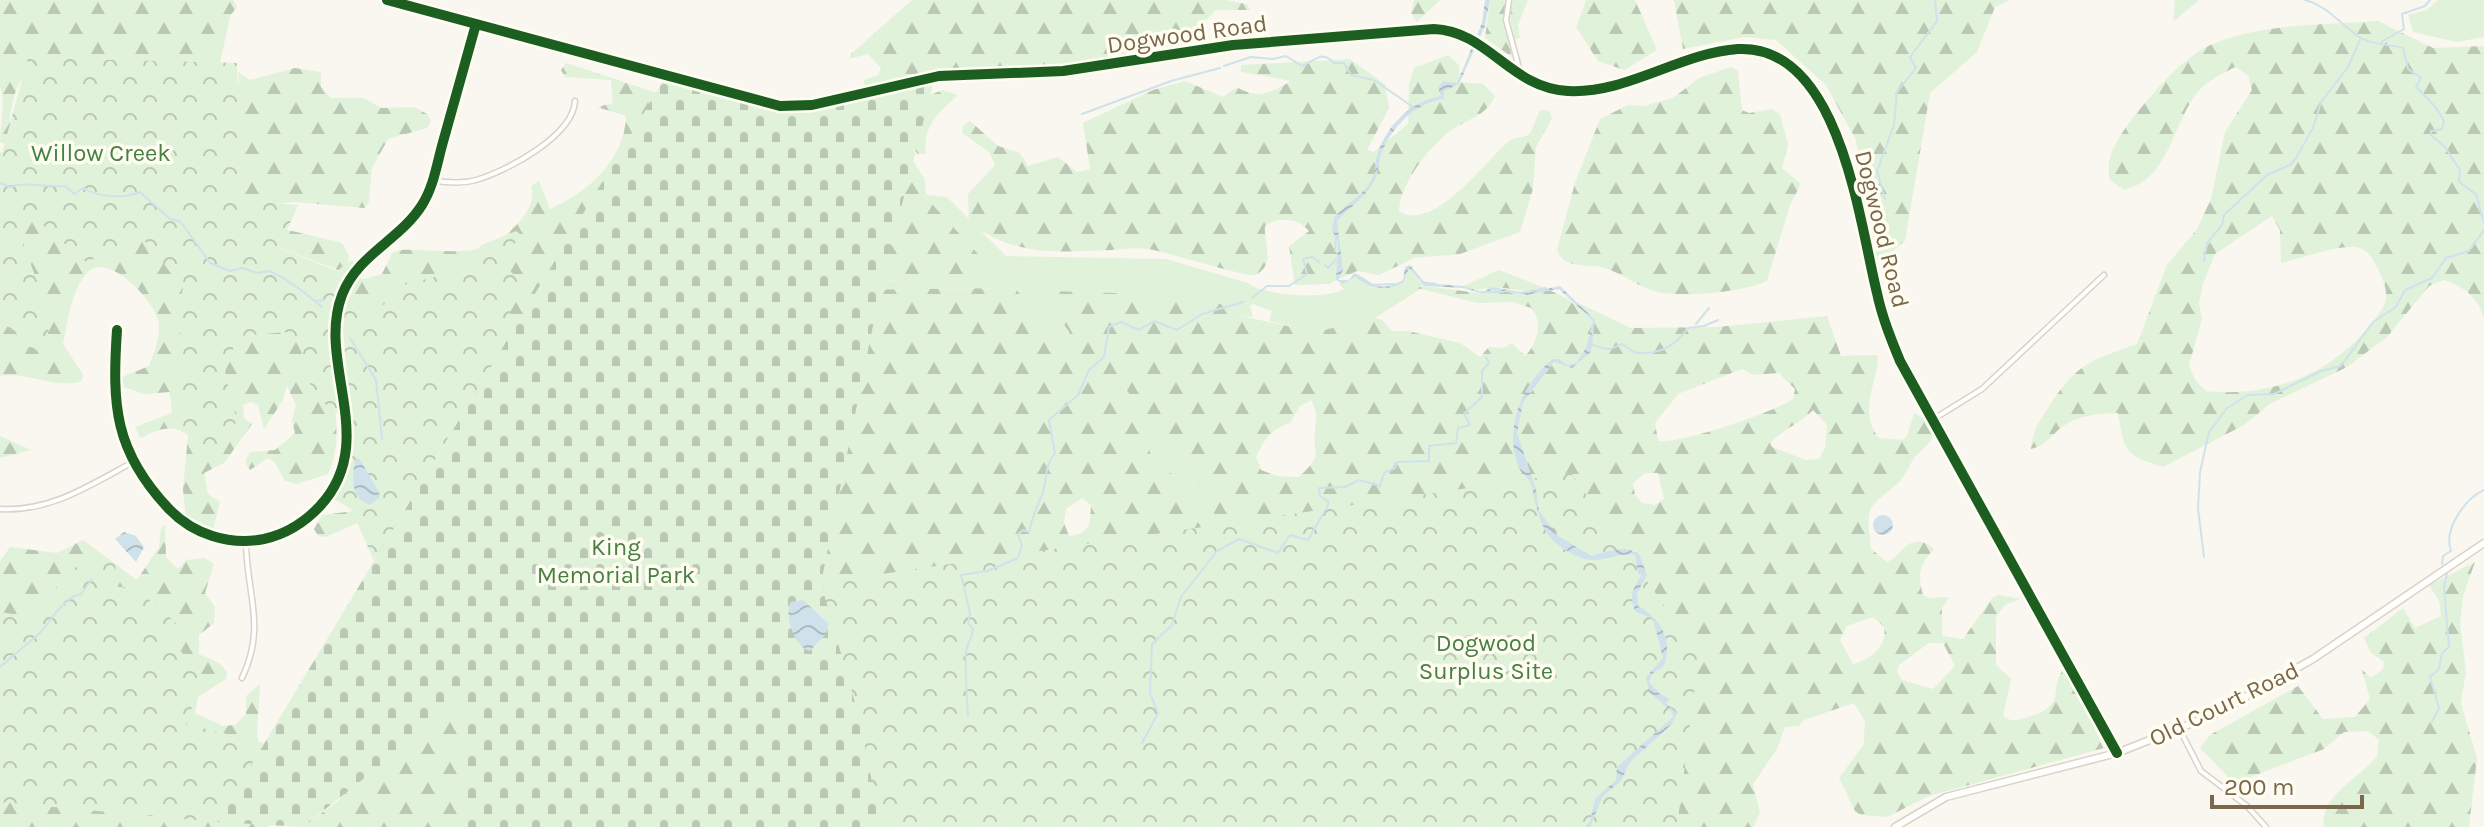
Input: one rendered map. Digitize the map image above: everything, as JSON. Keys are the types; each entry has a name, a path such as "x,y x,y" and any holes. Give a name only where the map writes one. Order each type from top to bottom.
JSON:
{"street":[{"name":"Dogwood Road","path":"387,0 752,101 791,106 824,103 939,76 1063,71 1261,42 1434,29 1455,31 1471,39 1521,77 1550,89 1584,91 1736,49 1763,52 1796,70 1815,95 1840,145 1888,331 1932,420 2117,753"},
{"path":"1509,0 1506,20 1521,64 1521,77"},
{"path":"117,330 116,414 133,462 181,520 215,537 246,541 279,534 302,523 323,503 337,480 345,456 347,429 336,338 341,299 361,263 416,214 432,180 476,24"},
{"path":"432,180 457,183 476,180 538,148 568,122 575,101"},
{"path":"1932,420 1982,389 2104,275"},
{"path":"0,509 51,504 133,462"},
{"path":"242,678 251,658 256,631 246,541"},
{"name":"Old Court Road","path":"1895,827 1946,797 2117,753 2180,730 2240,701 2301,666 2484,543"},
{"path":"2180,730 2201,771 2247,806 2266,827"}],"green space":[{"path":"0,0 233,0 237,7 230,16 219,68 26,74 14,97 10,124 13,126 229,96 239,83 238,72 250,80 295,68 321,72 321,87 331,98 363,98 382,108 414,107 427,114 431,121 427,128 388,139 372,168 369,202 364,208 295,202 256,205 259,223 342,243 349,256 346,273 0,142 3,107 0,87"},
{"path":"912,0 1226,0 1246,4 1251,10 1216,10 1203,23 1204,39 1076,65 933,73 864,87 864,80 878,75 881,68 868,54 849,59 851,54"},
{"path":"1414,0 1440,0 1417,22 1411,13"},
{"path":"1490,0 1505,0 1505,29 1512,57 1485,38"},
{"path":"1512,0 1528,0 1518,25 1520,38 1515,39 1510,19"},
{"path":"1586,0 1635,0 1657,50 1624,70 1598,61 1576,27"},
{"path":"1674,0 2010,0 1995,7 1977,52 1930,93 1905,241 1878,263 1856,140 1826,85 1776,40 1744,37 1683,49"},
{"path":"2175,0 2199,0 2173,22"},
{"path":"2438,0 2484,0 2484,37 2457,42 2413,32 2408,15 2427,10"},
{"path":"2378,21 2433,48 2484,46 2484,321 2475,300 2458,286 2444,280 2429,286 2387,337 2347,367 2270,404 2244,425 2163,467 2140,459 2128,450 2118,413 2078,419 2031,449 2034,432 2042,418 2076,373 2095,360 2137,344 2167,265 2197,229 2211,199 2225,132 2252,90 2248,75 2235,67 2203,87 2186,110 2159,164 2139,184 2124,190 2110,180 2109,163 2117,141 2132,119 2180,66 2213,44 2273,29","holes":["2272,216 2280,230 2281,263 2336,248 2354,247 2365,251 2374,262 2384,285 2386,299 2383,306 2374,321 2350,346 2314,371 2273,387 2251,391 2206,391 2195,380 2189,365 2202,319 2199,303 2203,284 2215,254"]},
{"path":"1448,55 1459,65 1460,82 1483,84 1495,96 1482,112 1435,144 1405,188 1399,211 1412,215 1427,213 1442,205 1508,142 1530,134 1540,110 1549,111 1552,118 1536,147 1533,189 1520,232 1460,254 1414,258 1379,275 1357,271 1328,284 1295,285 1289,246 1309,231 1300,223 1288,220 1265,226 1266,265 1255,275 1143,248 1037,250 1004,242 969,223 968,194 995,165 989,152 962,133 963,126 970,121 998,146 1020,153 1028,166 1058,157 1077,172 1090,169 1083,123 1153,90 1185,81 1223,97 1237,87 1258,94 1291,81 1241,72 1241,65 1350,59 1385,84 1389,108 1367,150 1374,152 1408,124 1409,84 1414,68"},
{"name":"Willow Creek","path":"28,58 237,63 242,200 298,205 279,248 337,271 351,260 355,263 336,306 334,323 343,417 316,394 297,342 288,332 239,336 226,365 225,380 232,392 236,420 233,436 214,448 197,444 181,428 176,376 184,346 175,315 183,289 148,243 138,239 86,262 32,216 22,215 23,242 49,315 47,353 26,347 11,328 0,323 0,160"},
{"path":"566,63 660,94 473,406 410,489 382,583 370,518 325,537 318,536 314,529 322,515 378,508 346,358 342,322 346,303 358,281 382,274 392,253 401,250 469,250 487,246 507,233 524,216 530,206 531,186 539,181 550,209 577,194 602,173 619,147 626,116 597,107 613,103 611,80 565,77 561,70"},
{"path":"1731,67 1738,71 1742,110 1749,113 1772,109 1780,114 1788,145 1782,168 1801,184 1790,205 1767,281 1715,293 1662,293 1605,268 1564,260 1557,249 1575,183 1600,119 1628,105 1644,106 1673,98 1699,78"},
{"name":"King Memorial Park","path":"934,80 881,286 821,583 859,716 881,827 465,827 462,700 303,827 217,822 663,81 749,104 788,110"},
{"path":"943,90 958,95 938,114 929,128 926,154 918,154 890,125 927,96"},
{"path":"0,152 141,200 341,284 329,332 336,439 328,474 297,484 285,481 274,461 268,458 250,470 245,462 250,452 275,450 295,433 292,421 296,405 287,386 283,400 264,429 258,405 251,402 243,405 244,418 252,424 224,463 204,473 208,494 220,502 213,530 186,519 183,489 188,435 170,429 158,430 140,438 135,427 172,413 170,392 144,394 124,387 122,377 149,366 158,340 159,323 140,292 118,273 106,268 96,267 87,273 77,288 69,316 63,344 84,376 80,382 59,383 0,376"},
{"path":"909,154 925,180 926,195 947,197 1006,256 1166,259 1280,294 1324,295 1344,289 1339,284 1354,277 1372,286 1396,285 1403,283 1409,268 1425,286 1375,318 1307,334 1301,329 1269,321 1272,311 1253,304 1250,306 1253,317 1241,316 1230,306 1069,329 1071,334 1058,340 1015,288 372,295 352,289 358,277 372,282 844,278 903,281 937,275 952,279 992,277 991,268 895,164"},
{"path":"895,164 991,268 992,277 952,279 937,275 903,281 854,278"},
{"path":"516,231 520,234 511,250 509,270 519,279 510,292 511,333 374,561 351,509 334,499 343,474 350,426 345,306 369,314 389,301 403,285 455,272 482,245"},
{"path":"1499,270 1545,288 1522,291 1463,286"},
{"path":"1425,286 1486,294 1492,290 1527,295 1549,290 1568,299 1593,321 1586,349 1576,363 1567,365 1559,359 1544,369 1532,383 1515,421 1514,445 1522,467 1537,488 1577,523 1620,554 1635,555 1638,574 1435,827 872,827 739,697 833,290 1015,288 1058,340 1070,333 1048,302 1049,291 1180,295 1230,306 1241,316 1301,329 1307,334 1375,318 1382,320 1392,331 1408,331 1460,343 1480,357 1489,347 1503,348 1512,343 1525,356 1533,345 1538,326 1531,308 1512,302 1477,303 1417,288","holes":["1121,383 1217,507 1212,517 1206,519 1173,474 1151,468 1151,458 1143,437 1106,392","1311,400 1316,415 1315,459 1299,477 1277,476 1261,470 1256,457 1265,440 1278,428 1290,423 1300,406","1082,498 1091,505 1085,531 1069,536 1064,523 1066,509"]},
{"path":"1574,301 1631,328 1717,327 1827,316 1841,356 1877,355 1869,415 1879,438 1902,440 1907,436 1914,413 1926,420 1934,432 1900,481 1870,510 1871,549 1887,562 1918,541 1934,549 1923,565 1920,581 1923,595 1928,598 1949,597 1942,608 1942,636 1963,639 1992,598 1999,595 2020,599 2005,605 1996,617 1996,665 2011,679 2003,716 2018,720 2049,707 2065,668 2104,748 1929,796 1887,817 1861,815 1855,811 1839,778 1864,744 1865,721 1854,703 1804,720 1799,726 1785,727 1777,749 1753,784 1760,813 1753,827 1590,827 1641,580 1647,575 1635,550 1607,550 1533,481 1517,433 1521,406 1554,362 1572,368 1589,348 1595,320","holes":["1742,369 1753,375 1779,373 1795,389 1793,399 1748,419 1685,438 1658,441 1655,423 1678,394","1813,410 1827,425 1825,448 1819,459 1806,460 1772,447 1770,443 1775,438","1645,473 1658,473 1664,499 1655,505 1642,503 1635,495 1633,483","1873,617 1884,627 1885,634 1876,651 1853,664 1840,640 1847,626","1929,643 1943,643 1955,666 1933,689 1902,680 1897,672 1899,665"]},
{"path":"1121,383 1218,507 1212,517 1206,519 1173,474 1150,468 1106,392"},
{"path":"0,436 31,450 0,458"},
{"name":"Dogwood Surplus Site","path":"1571,473 1699,655 1677,827 881,827 859,716 821,583"},
{"path":"165,524 166,557 178,569 186,560 205,558 214,564 205,593 215,607 214,623 199,635 199,654 219,663 227,672 226,679 198,697 195,713 223,726 235,725 246,714 246,696 260,684 257,731 269,827 0,827 0,561 10,547 57,553 83,540 137,580 159,547 161,529"},
{"path":"102,555 115,564 118,587 134,587 177,624 177,647 203,676 186,724 264,743 217,822 0,802 0,612 30,617 71,571 81,563"},
{"path":"2475,562 2463,596 2460,623 2466,671 2461,703 2477,758 2469,827 2324,827 2328,805 2377,756 2379,740 2368,731 2344,732 2324,749 2233,782 2200,748 2210,735 2298,686 2323,719 2355,717 2370,699 2362,670 2371,678 2383,669 2384,662 2371,653 2364,638 2403,608 2415,628 2441,616 2439,601 2429,585"},
{"path":"468,691 569,827 303,827 338,801 360,775"}],"water":[{"path":"1485,0 1490,0 1485,26 1459,84 1444,91 1444,99 1424,105 1405,118 1385,145 1371,186 1337,221 1343,270 1338,280 1349,280 1354,273 1375,285 1394,285 1403,280 1405,267 1410,265 1425,283 1463,286 1483,292 1492,287 1526,293 1560,286 1595,320 1591,352 1572,368 1554,362 1523,403 1517,433 1536,489 1539,511 1557,535 1591,556 1622,549 1639,554 1647,575 1637,593 1638,606 1659,624 1667,648 1663,667 1652,674 1649,682 1660,694 1670,699 1666,703 1677,713 1672,724 1630,762 1621,781 1603,796 1590,827 1585,827 1590,821 1595,799 1616,780 1617,767 1673,717 1672,712 1649,692 1646,677 1663,658 1653,619 1636,612 1632,602 1636,584 1642,575 1638,574 1635,555 1588,560 1559,545 1545,530 1537,511 1531,484 1519,468 1515,453 1514,423 1524,394 1553,359 1567,365 1576,363 1586,348 1593,321 1559,289 1527,295 1492,290 1484,294 1463,288 1425,286 1409,268 1403,283 1384,288 1366,284 1355,277 1343,284 1336,280 1338,242 1332,230 1334,218 1370,183 1382,142 1402,115 1420,103 1441,96 1438,88 1443,81 1457,83 1482,23"},
{"path":"359,458 379,492 380,497 370,505 359,498 354,487 355,460"},
{"path":"1883,515 1890,518 1893,525 1890,532 1883,535 1876,532 1873,525 1876,518"},
{"path":"124,532 136,536 144,547 136,562 115,539"},
{"path":"803,600 829,624 826,634 810,651 795,638 788,615 791,602"}],"waterway":[{"path":"1885,199 1877,171 1894,125 1897,92 1916,68 1910,57 1937,21 1935,0"},
{"path":"2305,0 2328,11 2366,41 2403,48 2408,69 2421,78 2416,87 2436,108 2444,122 2442,129 2431,131 2431,135 2445,147 2460,170 2459,182 2476,194 2484,223"},
{"path":"2381,42 2404,29 2402,14 2425,6 2430,0"},
{"path":"2204,261 2207,243 2222,225 2224,215 2267,175 2290,165 2296,158 2313,128 2321,102 2348,67 2360,40"},
{"path":"1224,66 1251,57 1273,59 1286,56 1302,66 1322,56 1334,63 1344,63 1351,75 1374,80 1413,107"},
{"path":"1082,114 1171,81 1220,68"},
{"path":"0,183 10,187 65,186 74,194 83,188 111,196 140,192 169,218 181,222 210,263 230,271 243,268 257,273 270,271 322,307"},
{"path":"2204,557 2198,508 2200,472 2209,432 2227,408 2248,395 2274,394 2321,371 2341,366 2373,322 2396,307 2405,290 2432,278 2446,258 2469,251 2484,230"},
{"path":"1335,251 1336,238"},
{"path":"1252,298 1267,286 1289,286 1307,274 1303,259 1312,257 1319,262"},
{"path":"1325,265 1328,268 1336,259"},
{"path":"1422,282 1436,284"},
{"path":"1369,285 1394,284"},
{"path":"1521,293 1546,288"},
{"path":"1482,292 1503,292"},
{"path":"316,301 324,300"},
{"path":"968,716 966,653 973,629 968,623 970,613 961,575 987,571 1018,558 1022,545 1018,534 1023,530 1029,532 1055,453 1049,420 1078,395 1089,370 1104,357 1109,327 1121,322 1139,330 1154,321 1177,330 1202,314 1243,302"},
{"path":"1696,324 1709,308"},
{"path":"1591,344 1606,349 1621,344 1636,352 1654,352 1673,344 1688,328 1718,320"},
{"path":"1588,349 1593,333"},
{"path":"350,338 376,380 382,439"},
{"path":"1142,743 1158,713 1150,693 1152,644 1172,625 1181,597 1217,551 1239,539 1278,553 1290,535 1308,540 1328,505 1328,501 1320,496 1319,488 1345,487 1359,480 1380,486 1384,473 1395,468 1397,462 1429,461 1429,446 1456,443 1458,428 1470,425 1464,414 1482,397 1482,371 1489,363 1486,357"},
{"path":"2442,564 2443,556 2451,551 2450,533 2457,516 2470,500 2484,490"},
{"path":"2432,722 2439,708 2430,677 2439,669 2442,653 2449,647 2444,588 2447,573"},
{"path":"0,667 41,632 72,597 81,594 92,579"}],"cycle path":[{"path":"387,0 780,106 812,105 939,76 1063,71 1233,45 1434,29 1470,39 1530,80 1548,88 1568,91 1611,86 1716,52 1738,49 1773,55 1800,75 1822,105 1839,142 1852,183 1879,302 1900,361 2117,753"},
{"path":"117,330 115,381 120,426 137,467 169,509 200,531 238,541 272,537 295,527 308,517 320,506 337,481 345,455 344,402 336,348 336,321 342,295 358,269 413,217 426,198 476,24"}]}
